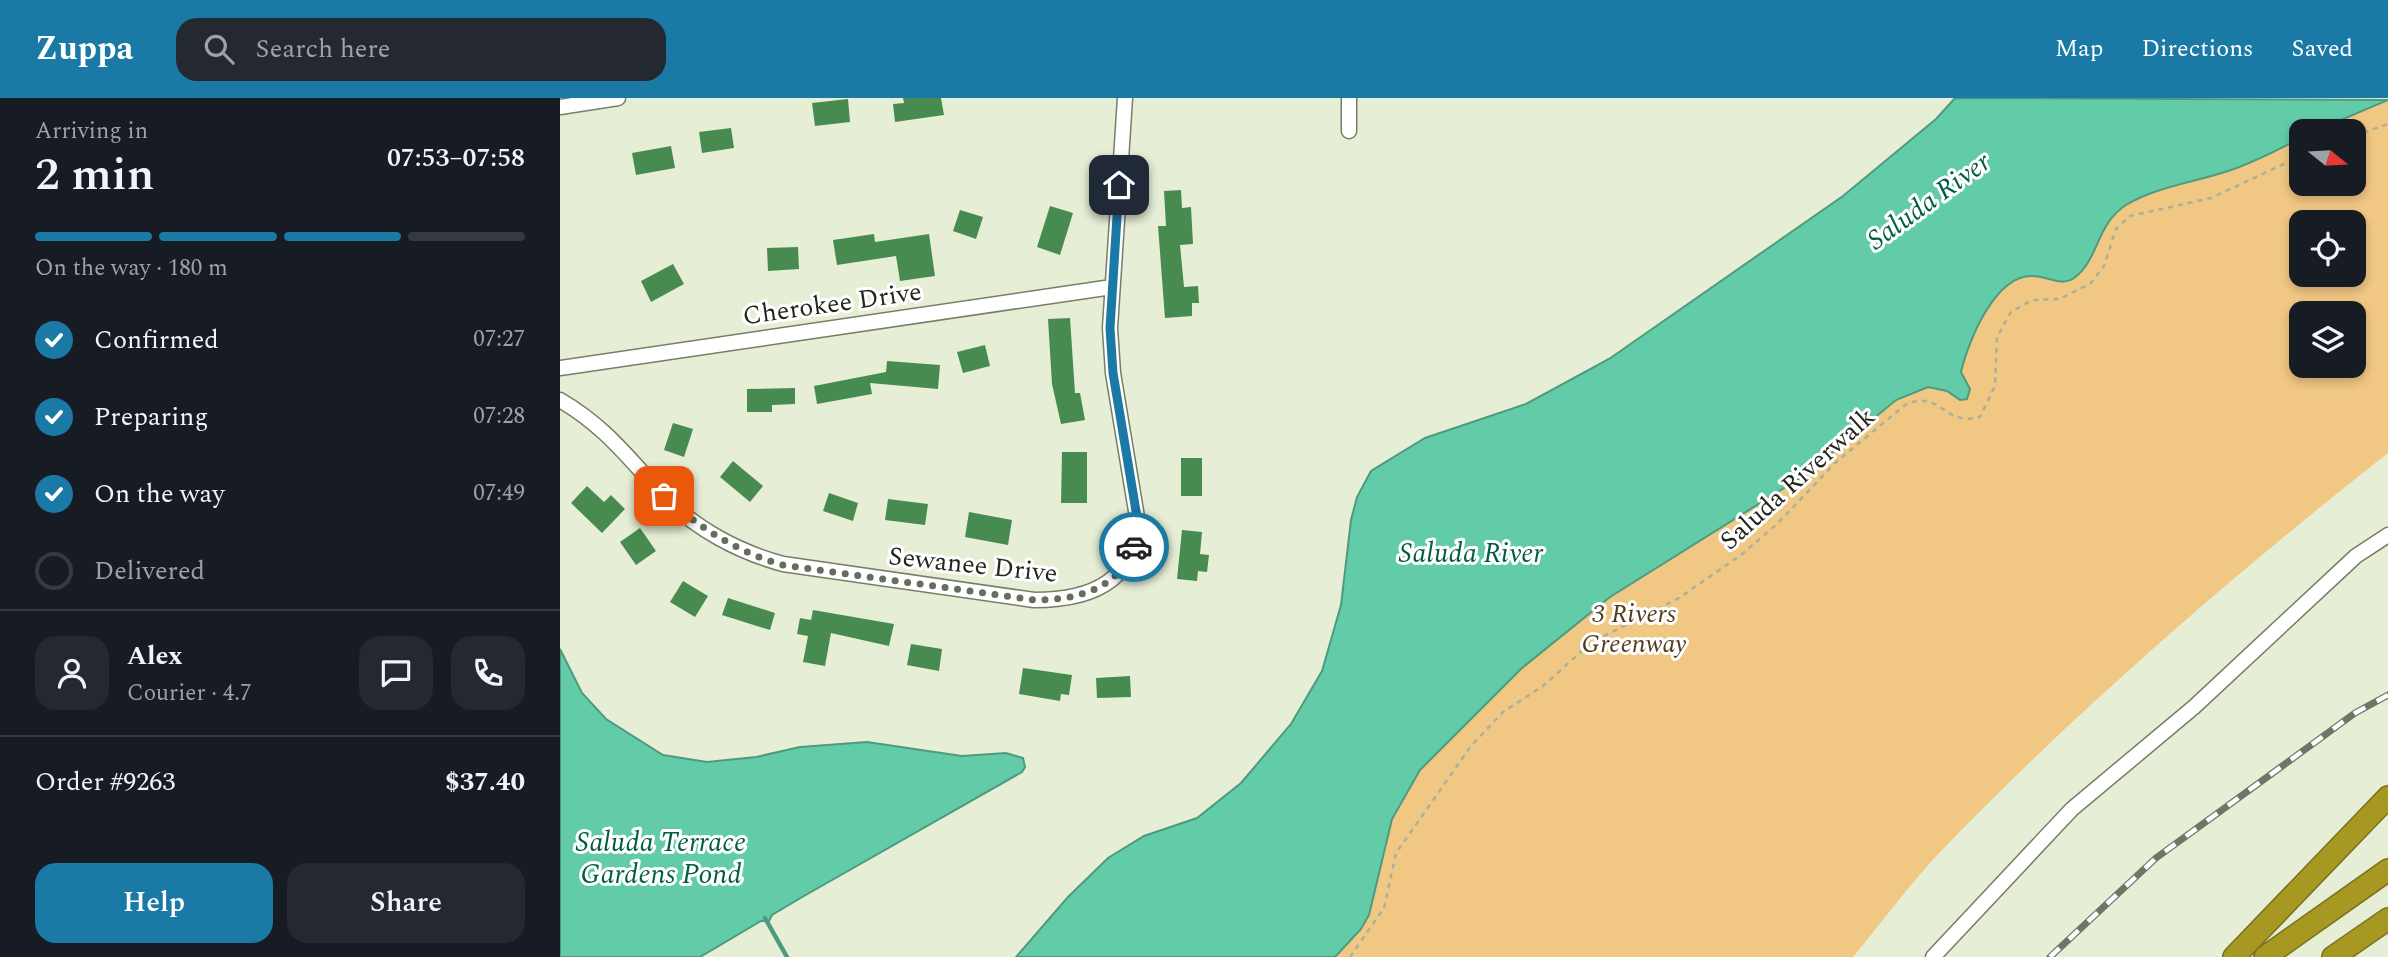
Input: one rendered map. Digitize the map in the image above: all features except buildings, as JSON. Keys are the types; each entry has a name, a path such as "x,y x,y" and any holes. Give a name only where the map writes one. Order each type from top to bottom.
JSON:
{"highway":[{"path":"2234,957 2388,797"},
{"path":"2265,957 2388,870"},
{"path":"2333,957 2388,919"}],"street":[{"path":"560,107 618,98"},
{"name":"Sewanee Drive","path":"560,400 587,416 615,439 681,512 717,538 753,556 783,565 1021,598 1066,600 1092,592 1115,578 1129,560 1137,539 1137,517 1113,373 1112,287 1125,98"},
{"path":"1349,98 1349,131"},
{"name":"Cherokee Drive","path":"560,368 1112,287"},
{"path":"1933,957 2072,809 2203,699 2356,556 2388,535"}],"path":[{"path":"2366,132 2388,124"},
{"name":"Saluda Riverwalk","path":"1350,957 1384,908 1396,853 1471,746 1503,712 1543,686 1583,648 1679,598 1741,555 1776,525 1835,463 1905,405 1915,400 1928,399 1947,414 1968,420 1980,417 1995,386 1997,337 2011,312 2032,300 2060,299 2091,283 2104,266 2116,229 2130,216 2211,198 2289,162"}],"green space":[{"name":"3 Rivers Greenway","path":"2388,100 2388,453 2214,595 2047,746 1941,851 1853,957 1335,957 1361,929 1369,915 1392,819 1420,770 1522,668 1609,597 1805,475 1896,400 1928,387 1947,391 1960,400 1968,384 1961,372 1970,344 1985,312 2007,286 2019,278 2033,276 2059,281 2074,278 2088,262 2109,222 2126,205 2163,189 2237,168 2289,144 2289,196 2366,196 2366,119 2343,119"}],"water":[{"name":"Saluda River","path":"1955,98 2388,100 2343,119 2289,119 2289,144 2247,164 2163,189 2126,205 2109,222 2088,262 2074,278 2059,281 2038,276 2019,278 1995,298 1977,328 1961,372 1970,389 1967,399 1960,400 1947,391 1928,387 1896,400 1805,475 1610,597 1522,668 1420,770 1392,819 1369,915 1361,929 1335,957 1016,957 1068,897 1108,858 1144,836 1197,818 1241,783 1291,724 1322,671 1341,605 1351,520 1357,497 1371,471 1425,438 1526,404 1609,359 1843,196 1936,119"},
{"name":"Saluda Terrace Gardens Pond","path":"560,649 582,693 606,719 663,755 707,762 756,757 800,747 867,742 962,756 1006,753 1023,758 1025,767 1022,772 772,915 769,921 761,921 700,957 560,957"}],"waterway":[{"path":"765,918 787,957"}],"railway":[{"path":"2050,957 2156,858 2355,713 2388,695"}],"way so far":[{"path":"664,496 717,538 753,556 783,565 1034,600 1066,600 1092,592 1115,578 1129,560 1134,547"}],"route":[{"path":"1119,185 1110,328 1113,373 1137,517 1137,539 1134,547"}]}
